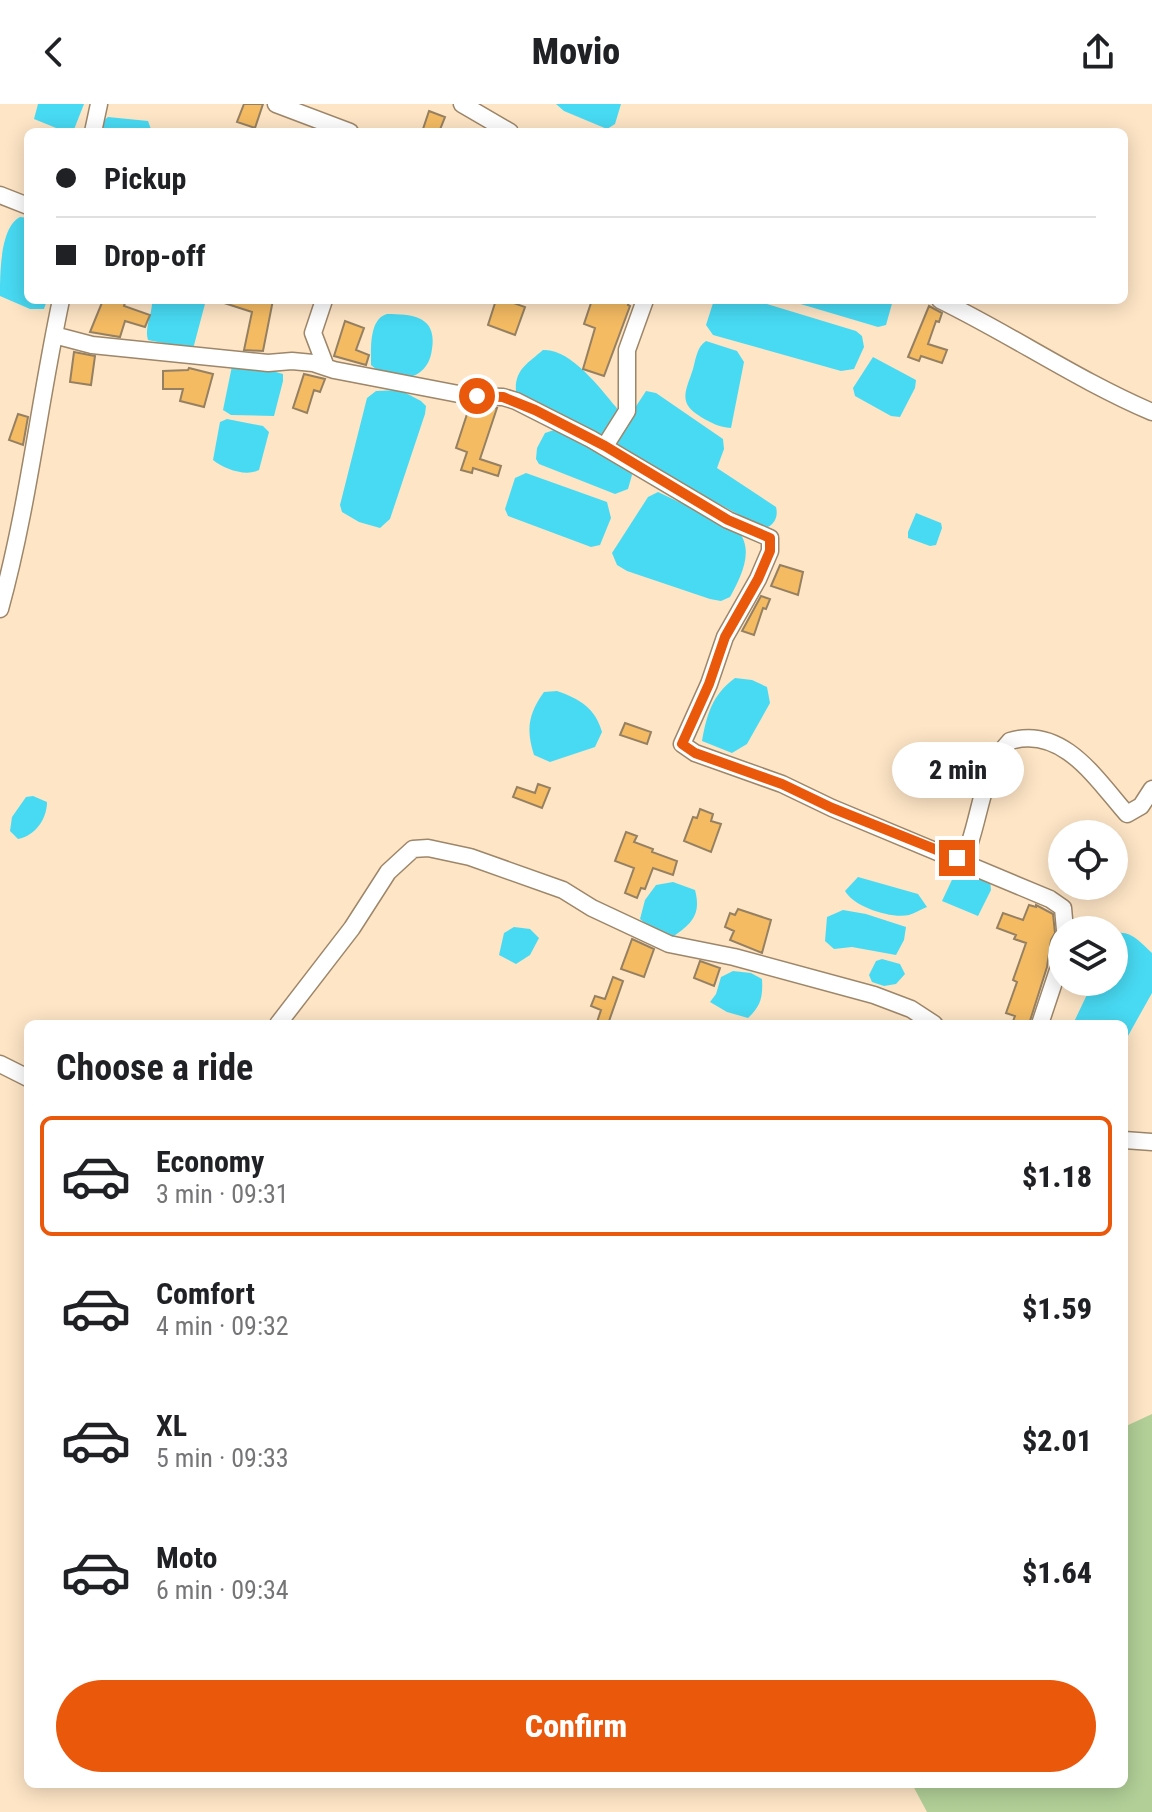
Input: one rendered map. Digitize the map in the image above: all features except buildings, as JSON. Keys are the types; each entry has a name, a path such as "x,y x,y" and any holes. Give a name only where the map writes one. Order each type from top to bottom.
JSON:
{"street":[{"path":"94,128 99,104"},
{"path":"276,104 339,128"},
{"path":"462,104 503,128"},
{"path":"0,195 24,204"},
{"path":"0,609 15,556 60,304"},
{"path":"323,304 313,333 326,367"},
{"path":"605,446 627,411 627,350 644,304"},
{"path":"948,304 1029,346 1113,395 1152,412"},
{"path":"54,335 92,345 268,363 313,363 469,396 503,397 605,446 728,520 770,538 772,543 758,579 725,637 709,684 682,744 695,753 782,784 1057,902 1064,916"},
{"path":"963,861 984,787 997,756 1010,741 1032,738 1064,747 1108,790 1127,814 1141,806 1152,789"},
{"path":"281,1020 345,938 388,872 413,849 428,848 470,857 563,890 592,908 669,944 734,957 874,995 911,1009 928,1020"},
{"path":"1041,1020 1049,996"},
{"path":"0,1064 24,1076"},
{"path":"1128,1140 1152,1142"}],"green space":[{"path":"1152,1414 1152,1812 927,1812 914,1788 1128,1788 1128,1425"}],"water":[{"path":"38,104 84,104 75,128 56,128 34,119"},
{"path":"556,104 621,104 615,124 609,128 564,111"},
{"path":"108,117 148,121 151,128 101,128"},
{"path":"24,218 24,304 46,304 44,309 30,309 0,296 5,241 13,222"},
{"path":"152,304 205,304 193,349 148,340"},
{"path":"713,304 767,304 856,331 862,336 864,347 854,369 841,371 713,335 706,325"},
{"path":"800,304 892,304 886,325 878,327"},
{"path":"387,314 414,317 422,320 431,330 433,338 429,360 417,374 399,378 371,365 374,328"},
{"path":"706,341 737,351 744,362 731,428 701,417 693,412 686,401 686,390 697,353"},
{"path":"543,350 564,355 574,362 616,407 618,410 603,437 516,392 520,372"},
{"path":"873,357 916,380 900,417 891,416 855,396 853,388"},
{"path":"239,362 283,374 274,416 231,415 223,410 232,366"},
{"path":"400,390 421,401 426,406 425,414 390,519 380,528 359,522 342,512 340,505 367,398 376,391"},
{"path":"646,391 656,393 723,439 724,449 717,468 776,507 773,523 768,527 758,525 617,449 620,431"},
{"path":"227,419 263,426 269,432 259,470 248,473 235,471 213,460 220,422"},
{"path":"562,430 630,470 632,475 628,489 615,494 539,464 537,448 545,433"},
{"path":"526,473 607,502 611,518 600,545 591,547 508,516 505,509 515,478"},
{"path":"658,492 736,529 742,537 745,563 730,597 721,601 710,599 617,565 612,553 648,497"},
{"path":"916,513 941,523 936,545 930,546 908,538"},
{"path":"735,678 752,680 767,687 770,703 747,744 732,753 702,741 712,706 721,691"},
{"path":"557,691 586,706 602,732 595,747 550,762 534,755 530,722 544,692"},
{"path":"33,796 47,802 45,815 35,830 18,839 10,831 12,817 26,797"},
{"path":"958,867 990,880 991,890 978,916 942,901"},
{"path":"858,877 918,894 927,907 901,916 864,907 845,891"},
{"path":"673,882 695,890 697,907 689,924 671,938 640,919 645,900 656,885"},
{"path":"843,910 906,927 904,940 896,955 852,947 834,949 825,941 827,917"},
{"path":"514,927 530,929 539,938 530,955 516,964 499,955 504,933"},
{"path":"1128,935 1141,942 1152,953 1152,993 1128,1036 1128,1020 1075,1020 1086,996 1128,996"},
{"path":"882,959 900,964 905,974 896,984 884,986 872,982 869,975 876,961"},
{"path":"733,971 751,973 762,979 760,1001 748,1018 727,1012 710,1002 721,977"}],"route":[{"path":"477,396 503,397 535,410 605,446 728,520 770,538 770,551 725,637 709,684 682,744 695,753 782,784 832,808 957,858"}]}
